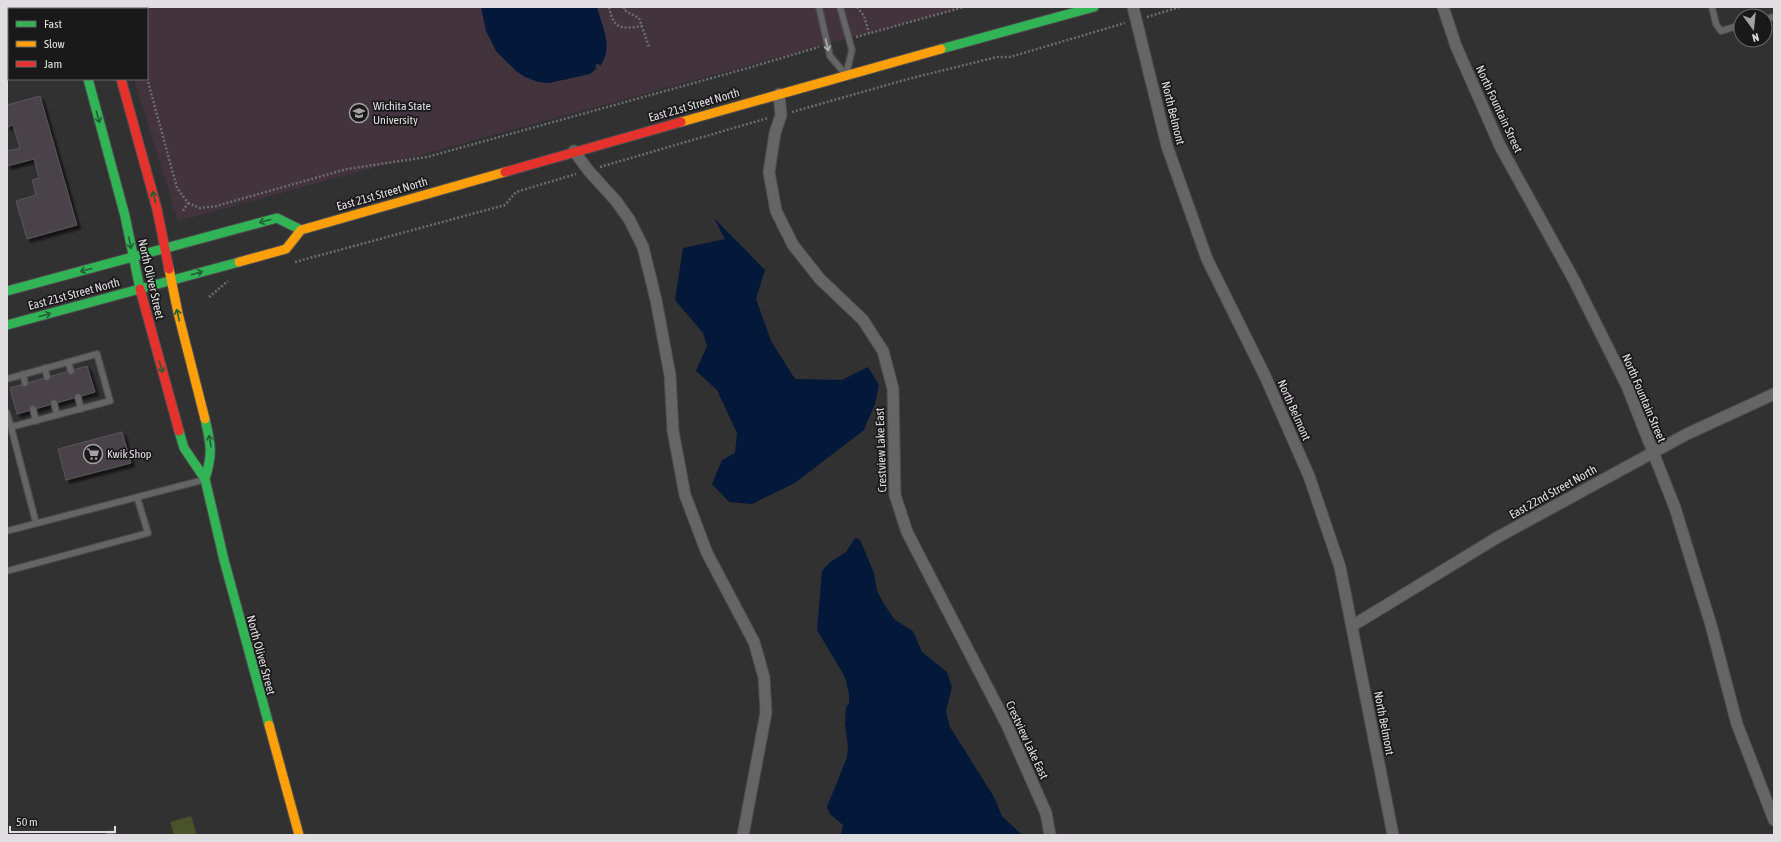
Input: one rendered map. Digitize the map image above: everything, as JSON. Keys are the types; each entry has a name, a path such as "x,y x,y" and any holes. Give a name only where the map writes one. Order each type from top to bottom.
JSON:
{"main road":[{"name":"East 21st Street North","path":"7,325 286,249 301,230 574,151 1094,7"},
{"name":"North Oliver Street","path":"88,80 125,216 140,289 184,448 205,479 224,560 299,835"},
{"name":"North Oliver Street","path":"122,80 157,208 178,313 210,441 211,459 205,479"},
{"name":"East 21st Street North","path":"7,291 277,218 301,230"}],"street":[{"name":"North Belmont","path":"1133,7 1167,146 1207,259 1262,370 1309,476 1340,567 1393,835"},
{"name":"North Fountain Street","path":"1443,7 1456,46 1500,146 1574,280 1627,386 1676,508 1711,625 1737,724 1774,820"},
{"name":"Crestview Lake East","path":"779,94 781,115 775,134 769,172 776,211 793,245 820,279 863,320 883,351 893,389 895,496 907,532 1008,729 1046,813 1050,835"},
{"path":"574,151 588,170 616,201 629,219 643,247 656,300 670,375 673,430 685,495 707,553 754,642 764,677 766,713 743,835"},
{"name":"East 22nd Street North","path":"1352,626 1498,538 1653,452 1687,434 1774,394"}],"lane":[{"path":"819,7 830,56 846,75"},
{"path":"840,7 852,50 846,75"},
{"path":"1712,7 1716,24 1721,31 1733,28"},
{"path":"7,379 97,354 110,401 11,427"},
{"path":"68,362 71,371"},
{"path":"45,368 47,377"},
{"path":"23,374 25,383"},
{"path":"78,396 81,409"},
{"path":"54,403 58,415"},
{"path":"32,409 36,421"},
{"path":"7,413 36,523"},
{"path":"7,531 205,479"},
{"path":"7,571 148,533 137,497"}],"path":[{"path":"610,7 612,19 617,25 624,28 642,26"},
{"path":"624,7 624,10 639,18 649,47"},
{"path":"857,7 864,16 869,33"},
{"path":"849,39 964,7"},
{"path":"288,264 505,205 516,192 588,170 908,79 997,57 1015,55 1180,7"},
{"path":"148,80 176,188 188,203 200,208 216,206 347,169 426,156 748,68 827,44"},
{"path":"183,211 188,203"},
{"path":"209,297 230,279"}],"shaded area":[{"name":"Wichita State University","path":"963,7 178,221 134,80 148,80 148,8 116,8"}],"green space":[{"path":"191,816 197,835 174,835 170,822"}],"water":[{"path":"481,7 597,7 607,44 604,59 600,66 598,63 595,66 597,68 590,74 549,83 538,82 525,77 516,71 496,51 486,31"},
{"path":"714,218 765,270 756,299 771,341 795,379 842,380 868,367 879,385 875,404 864,430 795,483 752,504 729,502 712,484 722,460 735,453 737,433 717,390 696,371 707,346 703,333 675,300 683,248 725,239"},
{"path":"855,538 859,539 861,542 874,573 877,591 884,604 895,620 913,631 922,652 947,672 952,687 946,711 950,727 994,797 1002,816 1022,835 841,835 843,825 830,814 827,807 847,757 848,747 845,724 846,707 849,703 849,694 845,677 817,630 822,571 829,563 846,552"}],"building":[{"path":"7,7 21,7 8,8 7,17"},
{"path":"40,96 77,225 27,239 16,201 36,195 32,180 39,178 34,159 7,166 7,151 20,148 13,125 7,127 7,105"},
{"path":"87,366 95,392 17,414 10,388"},
{"path":"122,432 131,463 66,480 58,449"}],"traffic: fast":[{"path":"941,49 1094,7"},
{"path":"88,80 125,216 140,289"},
{"path":"7,291 277,218 301,230"},
{"path":"7,325 239,262"},
{"path":"205,419 210,449 205,479"},
{"path":"179,431 184,448 205,479 224,560 269,725"}],"traffic: slow":[{"path":"681,122 941,49"},
{"path":"239,262 286,249 301,230 505,172"},
{"path":"169,269 178,313 205,419"},
{"path":"269,725 299,835"}],"traffic: jam":[{"path":"121,80 157,209 169,269"},
{"path":"505,172 681,122"},
{"path":"140,289 179,431"}],"place":[{"name":"Wichita State University","path":"359,113"},
{"name":"Kwik Shop","path":"93,454"}]}
